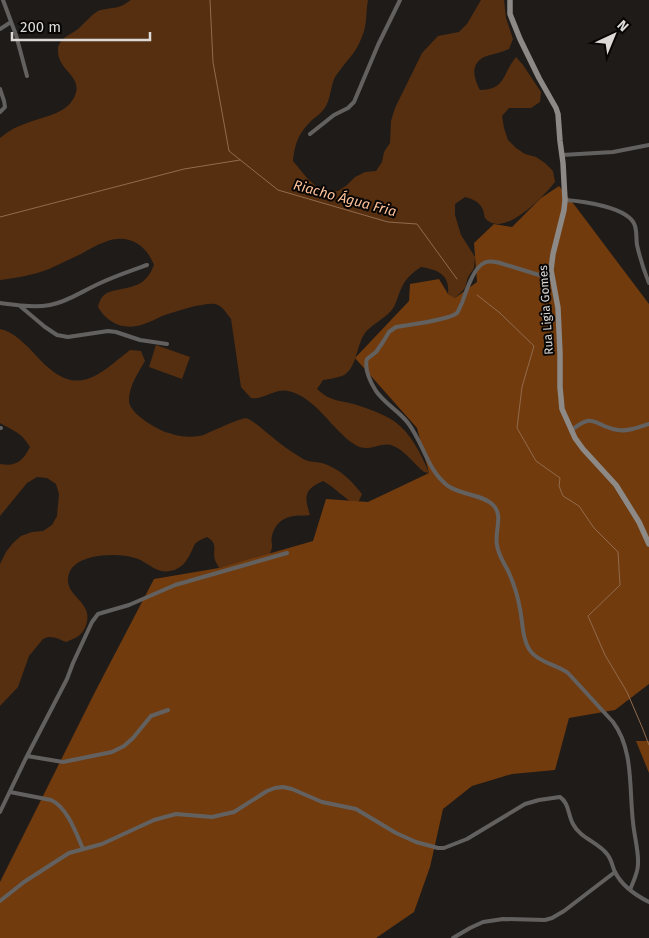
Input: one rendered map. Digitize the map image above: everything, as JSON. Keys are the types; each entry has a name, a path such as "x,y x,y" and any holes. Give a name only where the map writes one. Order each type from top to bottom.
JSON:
{"street":[{"path":"3,0 16,35 27,76"},
{"path":"310,134 354,102 378,45 400,0"},
{"name":"Rua Ligia Gomes","path":"510,0 510,14 520,39 558,114 565,200 551,270 558,308 560,398 562,409 571,431 583,449 616,485 639,522 649,544"},
{"path":"0,30 10,22"},
{"path":"0,89 5,107 0,112"},
{"path":"562,155 613,152 649,145"},
{"path":"565,200 602,206 630,218 636,227 637,246 649,283"},
{"path":"552,279 500,262 491,261 484,263 474,273 455,315 391,329 380,347 366,360 366,366 375,390 408,423 438,478 450,488 485,500 495,507 498,518 496,543 517,596 528,647 537,657 568,673 619,730 625,748 631,780 631,804 638,859 637,871 630,890"},
{"path":"0,303 20,306 50,305 146,265"},
{"path":"20,306 44,327 57,335 68,336 108,331 140,340 167,344"},
{"path":"571,431 588,420 617,430 649,424"},
{"path":"0,812 67,679 92,622 98,614 129,605 176,585 287,553"},
{"path":"27,756 63,762 112,752 124,746 133,738 151,716 168,710"},
{"path":"0,900 17,886 69,853 102,844 154,820 176,814 212,817 225,815 238,810 267,791 282,787 292,789 322,802 356,809 403,836 438,848 444,848 467,839 525,804 560,797 567,805 573,825 579,833 608,855 615,872 624,885 636,895 649,902"},
{"path":"10,792 56,802 65,813 83,849"},
{"path":"453,938 483,922 503,919 545,920 552,918 615,872"}],"shaded area":[{"path":"131,0 368,0 363,35 353,54 335,77 328,102 324,109 301,134 296,143 294,154 293,161 320,190 338,191 355,177 365,172 376,171 382,162 384,152 390,143 391,121 395,108 422,53 438,36 459,32 467,24 481,0 504,0 506,18 513,39 509,49 484,57 479,61 474,69 475,79 480,90 495,87 503,80 516,57 523,65 541,92 540,102 531,108 509,108 502,116 504,128 508,140 516,148 525,154 536,157 553,171 555,182 523,213 512,220 502,223 493,223 485,218 480,205 476,201 465,197 455,204 455,215 461,235 475,257 474,268 468,277 465,288 455,298 448,294 447,282 442,274 421,267 405,282 391,311 365,333 351,368 347,373 340,377 323,380 317,389 330,398 386,416 403,428 413,442 429,473 424,472 405,453 391,445 364,448 354,444 338,431 315,406 298,394 283,391 251,398 241,387 231,319 224,309 216,304 195,306 137,326 130,327 112,322 98,307 100,300 110,292 140,284 148,277 154,265 146,251 135,242 121,239 113,240 98,245 49,269 25,276 0,280 0,138 16,127 57,113 68,106 76,93 76,86 59,58 59,44 98,11 121,6"},
{"path":"559,186 649,304 649,684 615,710 569,718 555,770 512,774 472,786 443,809 430,867 414,912 376,938 0,938 0,882 154,579 219,568 313,541 326,499 368,502 429,473 417,428 355,358 409,301 410,284 439,279 448,294 455,298 477,282 474,243 494,224 512,227 541,198"},
{"path":"0,329 9,332 19,339 50,369 62,377 72,380 83,380 102,372 130,350 141,351 145,361 132,385 129,400 133,410 145,420 169,433 192,437 202,436 232,422 246,418 303,459 328,465 345,476 362,494 357,505 323,481 312,487 307,494 306,498 310,515 290,517 277,525 273,532 272,547 269,555 219,568 214,557 213,542 207,537 196,543 182,566 170,571 160,571 139,560 121,555 95,557 80,561 70,570 68,583 72,592 86,610 87,622 84,629 80,635 66,642 52,637 43,639 29,656 18,687 0,706 0,564 6,552 21,536 43,531 52,525 57,516 59,494 56,484 47,478 37,477 27,483 0,516 0,464 15,464 25,456 30,447 21,435 0,423"},
{"path":"156,345 190,357 182,379 149,367"},
{"path":"636,741 649,741 649,773"}],"waterway":[{"name":"Riacho Água Fria","path":"210,0 213,62 229,151 278,190 388,222 417,224 457,279"},
{"name":"Riacho Água Fria","path":"0,217 184,169 240,160"},
{"name":"Riacho Água Fria","path":"477,295 500,313 534,346 522,387 517,428 536,461 560,478 559,486 563,496 579,506 594,528 618,552 620,585 588,616 605,655 627,692 649,745"}]}
